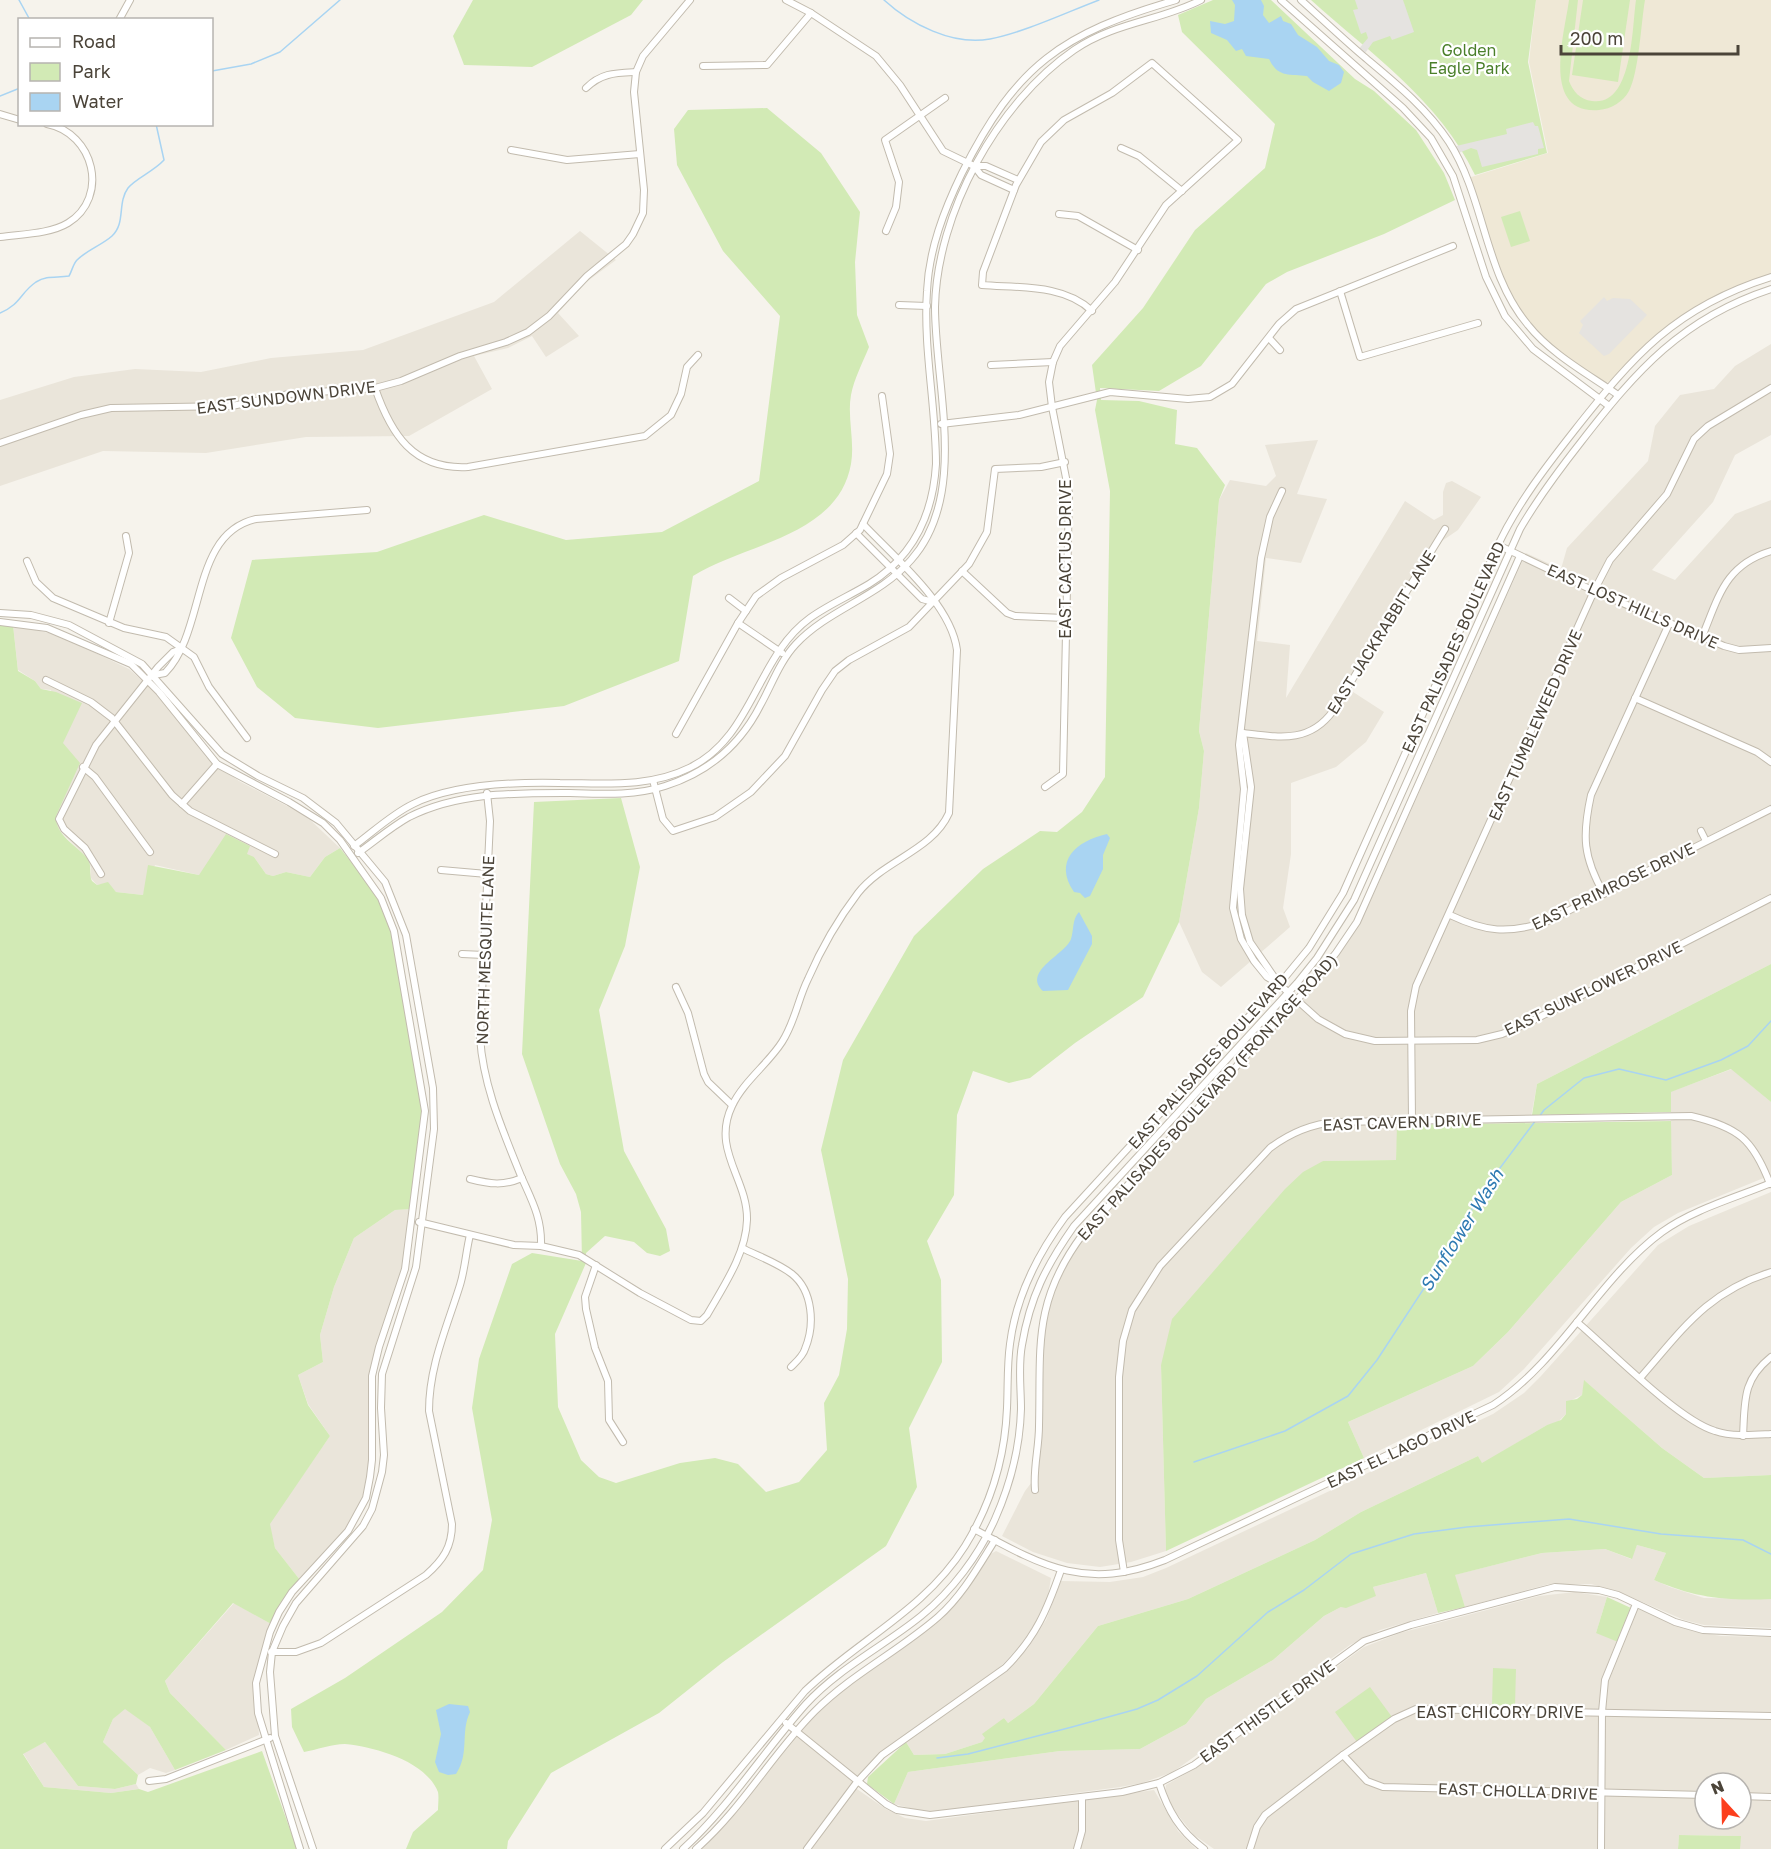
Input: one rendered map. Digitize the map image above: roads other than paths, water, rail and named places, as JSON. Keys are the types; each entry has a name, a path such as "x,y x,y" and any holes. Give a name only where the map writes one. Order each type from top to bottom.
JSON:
{"street":[{"path":"120,18 130,0"},
{"name":"EAST SUNDOWN DRIVE","path":"0,443 81,414 111,408 207,408 232,406 289,394 375,388 431,370 482,348 517,338 549,316 571,291 626,244 633,234 643,213 644,190 634,92 636,72 643,56 690,0"},
{"path":"786,0 811,13 876,56 944,151 971,164 986,166 1018,180 987,260 982,285 1052,290 1077,298 1092,311"},
{"path":"353,857 410,816 438,806 487,795 625,793 655,789 693,775 729,749 752,721 787,656 816,626 879,589 904,567 918,551 938,509 945,471 936,290 944,251 959,202 971,164 988,124 1009,95 1044,60 1077,37 1102,24 1176,0"},
{"path":"349,850 415,803 445,793 486,787 653,780 691,768 727,738 741,720 780,651 809,618 891,568 923,528 930,506 936,464 927,306 933,247 950,202 971,164 1021,96 1076,49 1110,30 1201,0"},
{"path":"1281,0 1403,108 1431,138 1453,176 1486,277 1505,316 1533,349 1609,406"},
{"path":"1301,0 1426,111 1448,141 1468,178 1498,270 1515,309 1529,327 1545,341 1618,395"},
{"path":"703,66 767,65 811,13"},
{"name":"EAST CACTUS DRIVE","path":"1018,180 1049,132 1064,120 1112,93 1152,63 1238,140 1166,205 1138,250 1092,311 1060,346 1053,362 1049,382 1052,408 1065,462 1069,493 1063,774 1045,787"},
{"path":"586,88 596,79 609,73 636,72"},
{"path":"886,231 896,207 899,182 885,140 945,98"},
{"path":"0,114 18,119"},
{"path":"0,237 62,226 78,215 90,196 93,172 84,147 72,134 52,126"},
{"path":"1121,148 1139,156 1182,191"},
{"path":"511,150 567,160 640,154"},
{"path":"971,164 981,175 1014,190"},
{"path":"1059,214 1078,216 1138,250"},
{"path":"934,422 943,424 1019,415 1110,392 1188,399 1210,397 1232,384 1279,324 1296,309 1453,246"},
{"name":"EAST PALISADES BOULEVARD","path":"665,1849 703,1813 781,1719 822,1675 899,1619 936,1585 974,1529 993,1487 1002,1454 1010,1342 1027,1278 1040,1253 1065,1217 1279,984 1309,948 1344,893 1498,545 1525,495 1607,388 1630,362 1673,324 1718,297 1771,277"},
{"name":"EAST PALISADES BOULEVARD","path":"683,1849 716,1815 789,1725 820,1691 922,1616 945,1594 986,1535 1004,1496 1015,1457 1021,1411 1021,1347 1030,1307 1048,1264 1074,1227 1317,958 1354,900 1510,551 1535,502 1609,406 1651,358 1695,325 1737,302 1771,290"},
{"path":"1340,291 1360,357 1478,322"},
{"path":"899,305 927,306"},
{"path":"1269,338 1280,350"},
{"path":"375,388 391,427 407,447 419,456 442,465 468,467 645,436 671,415 681,394 687,368 698,355"},
{"path":"991,365 1053,362"},
{"name":"EAST TUMBLEWEED DRIVE","path":"1412,1120 1410,1040 1411,1011 1416,987 1594,591 1610,560 1667,494 1694,439 1708,426 1771,388"},
{"path":"676,734 738,623 756,597 781,578 843,545 863,525 887,474 890,454 882,396"},
{"path":"653,780 664,823 673,831 710,819 729,809 758,786 785,756 822,690 836,670 856,656 909,627 976,554 987,532 995,469 1041,467 1065,462"},
{"name":"EAST SUNFLOWER DRIVE","path":"1282,491 1270,517 1262,558 1243,733 1251,787 1244,822 1237,897 1250,942 1279,984 1318,1019 1345,1034 1375,1041 1477,1040 1502,1034 1771,898"},
{"path":"154,675 165,673 182,649 198,607 211,556 227,533 244,522 256,519 368,510"},
{"path":"412,1220 514,1245 541,1246 579,1255 663,1306 691,1320 701,1321 721,1290 742,1248 746,1233 747,1208 726,1147 725,1131 732,1105 782,1042 807,980 858,894 885,868 934,835 943,826 949,813 957,650 951,624 933,602 928,591 863,525"},
{"name":"EAST JACKRABBIT LANE","path":"1243,733 1291,738 1313,730 1329,717 1444,529"},
{"path":"856,533 922,599 933,602"},
{"path":"109,623 129,553 126,536"},
{"name":"EAST LOST HILLS DRIVE","path":"1498,545 1594,591 1702,637 1739,650 1771,648"},
{"path":"1702,637 1732,572 1755,556 1771,551"},
{"name":"EAST PALISADES BOULEVARD (FRONTAGE ROAD)","path":"1035,1490 1041,1325 1053,1284 1064,1259 1098,1217 1297,1000 1336,953 1357,922 1520,556"},
{"path":"27,561 36,582 53,598 109,623 166,637 194,657 209,687 247,738"},
{"path":"962,571 1007,613 1015,616 1065,618"},
{"path":"729,598 746,611"},
{"path":"0,614 31,615 69,625 126,653 154,675 222,754 320,809 356,845 385,882 400,916 433,1088 434,1129 416,1267 382,1374 380,1398 384,1455 372,1509 353,1540 296,1603 272,1652 270,1672 275,1736 313,1849"},
{"path":"0,622 33,625 67,635 131,664 149,681 217,764 322,824 349,850 381,898 394,931 424,1094 423,1137 403,1279 379,1347 372,1376 372,1460 366,1498 348,1531 292,1592 279,1612 265,1649 256,1683 258,1713 300,1849"},
{"path":"738,623 787,656"},
{"path":"1604,894 1587,858 1585,820 1591,795 1668,624"},
{"path":"100,874 85,848 64,829 59,819 83,767 114,720 149,681 165,659 173,652 182,649"},
{"path":"165,659 172,666"},
{"path":"46,680 91,702 114,720 190,811 275,854"},
{"path":"1635,698 1757,752 1771,762"},
{"path":"182,804 217,764"},
{"path":"83,767 95,777 150,852"},
{"name":"NORTH MESQUITE LANE","path":"486,787 490,821 480,1037 482,1067 522,1178 537,1208 542,1232 541,1246"},
{"name":"EAST PRIMROSE DRIVE","path":"1450,915 1477,928 1498,931 1522,929 1546,922 1771,809"},
{"path":"1701,831 1706,841"},
{"path":"441,870 488,874"},
{"path":"462,954 484,955"},
{"path":"676,987 687,1013 704,1074 708,1082 732,1105"},
{"name":"EAST CAVERN DRIVE","path":"1124,1572 1119,1540 1119,1377 1123,1341 1132,1310 1149,1281 1262,1156 1282,1138 1321,1123 1691,1116 1720,1122 1744,1136 1760,1157 1770,1184"},
{"path":"470,1179 492,1184 507,1184 522,1178"},
{"name":"EAST EL LAGO DRIVE","path":"974,1529 1027,1558 1061,1570 1089,1575 1124,1572 1165,1560 1493,1405 1523,1381 1638,1253 1663,1232 1686,1218 1770,1184"},
{"path":"265,1649 272,1652 296,1652 321,1642 426,1575 439,1564 447,1551 452,1524 429,1411 429,1393 433,1366 461,1282 470,1235"},
{"path":"742,1248 787,1270 795,1276 806,1293 811,1310 806,1349 791,1367"},
{"path":"596,1265 585,1297 586,1309 594,1348 608,1381 609,1420 623,1442"},
{"path":"1641,1377 1705,1306 1728,1288 1771,1272"},
{"path":"1577,1322 1689,1419 1715,1431 1743,1436 1771,1434"},
{"path":"1743,1436 1748,1383 1755,1370 1771,1357"},
{"path":"696,1849 741,1800 796,1731 847,1683 939,1616 970,1579 995,1540"},
{"path":"807,1849 858,1782 888,1750 1005,1668 1017,1656 1044,1618 1061,1570"},
{"name":"EAST THISTLE DRIVE","path":"781,1719 858,1782 897,1810 918,1815 1122,1792 1159,1783 1194,1765 1349,1651 1377,1635 1555,1587 1599,1590 1675,1622 1703,1630 1771,1633"},
{"path":"1601,1849 1602,1712 1605,1680 1636,1604"},
{"name":"EAST CHICORY DRIVE","path":"1250,1849 1254,1833 1265,1815 1394,1719 1416,1709 1771,1716"},
{"path":"149,1781 166,1779 275,1736"},
{"name":"EAST CHOLLA DRIVE","path":"1343,1755 1367,1781 1383,1787 1693,1795"},
{"path":"1159,1783 1170,1813 1183,1831 1204,1849"},
{"path":"282,1790 293,1788"},
{"path":"1753,1796 1771,1797"},
{"path":"1077,1849 1082,1831 1082,1797"}],"water":[{"path":"1232,0 1261,0 1264,6 1263,15 1269,23 1281,16 1283,21 1291,24 1298,35 1317,47 1329,61 1339,65 1344,72 1341,83 1329,91 1307,76 1280,72 1269,59 1246,56 1242,49 1236,51 1227,40 1211,33 1210,21 1225,24 1234,21 1235,5"},
{"path":"1107,834 1110,838 1103,855 1103,869 1090,896 1085,898 1080,893 1074,892 1068,881 1067,862 1077,847"},
{"path":"1079,912 1092,936 1092,944 1068,990 1043,991 1038,984 1041,970 1071,939 1075,918"},
{"path":"449,1704 468,1706 470,1712 463,1758 456,1774 448,1775 439,1772 435,1762 441,1734 436,1710"}],"waterway":[{"path":"19,0 29,18"},
{"path":"213,71 251,64 280,52 340,0"},
{"path":"884,0 919,25 947,36 976,40 1017,32 1099,0"},
{"path":"0,96 18,89"},
{"path":"0,313 12,306 36,282 69,276 77,260 112,236 119,225 123,200 128,188 164,160 156,126"},
{"name":"Sunflower Wash","path":"1539,1117 1544,1110 1584,1078 1619,1069 1666,1080 1721,1060 1748,1046 1771,1021"},
{"name":"Sunflower Wash","path":"1194,1462 1285,1431 1348,1396 1377,1360 1455,1241 1479,1196 1536,1120"},
{"path":"937,1758 968,1754 1072,1727 1137,1709 1158,1700 1197,1676 1268,1612 1304,1590 1351,1554 1414,1534 1467,1527 1569,1519 1661,1534 1743,1540 1771,1554"}],"park label":[{"name":"Golden Eagle Park","path":"1469,59"}]}
